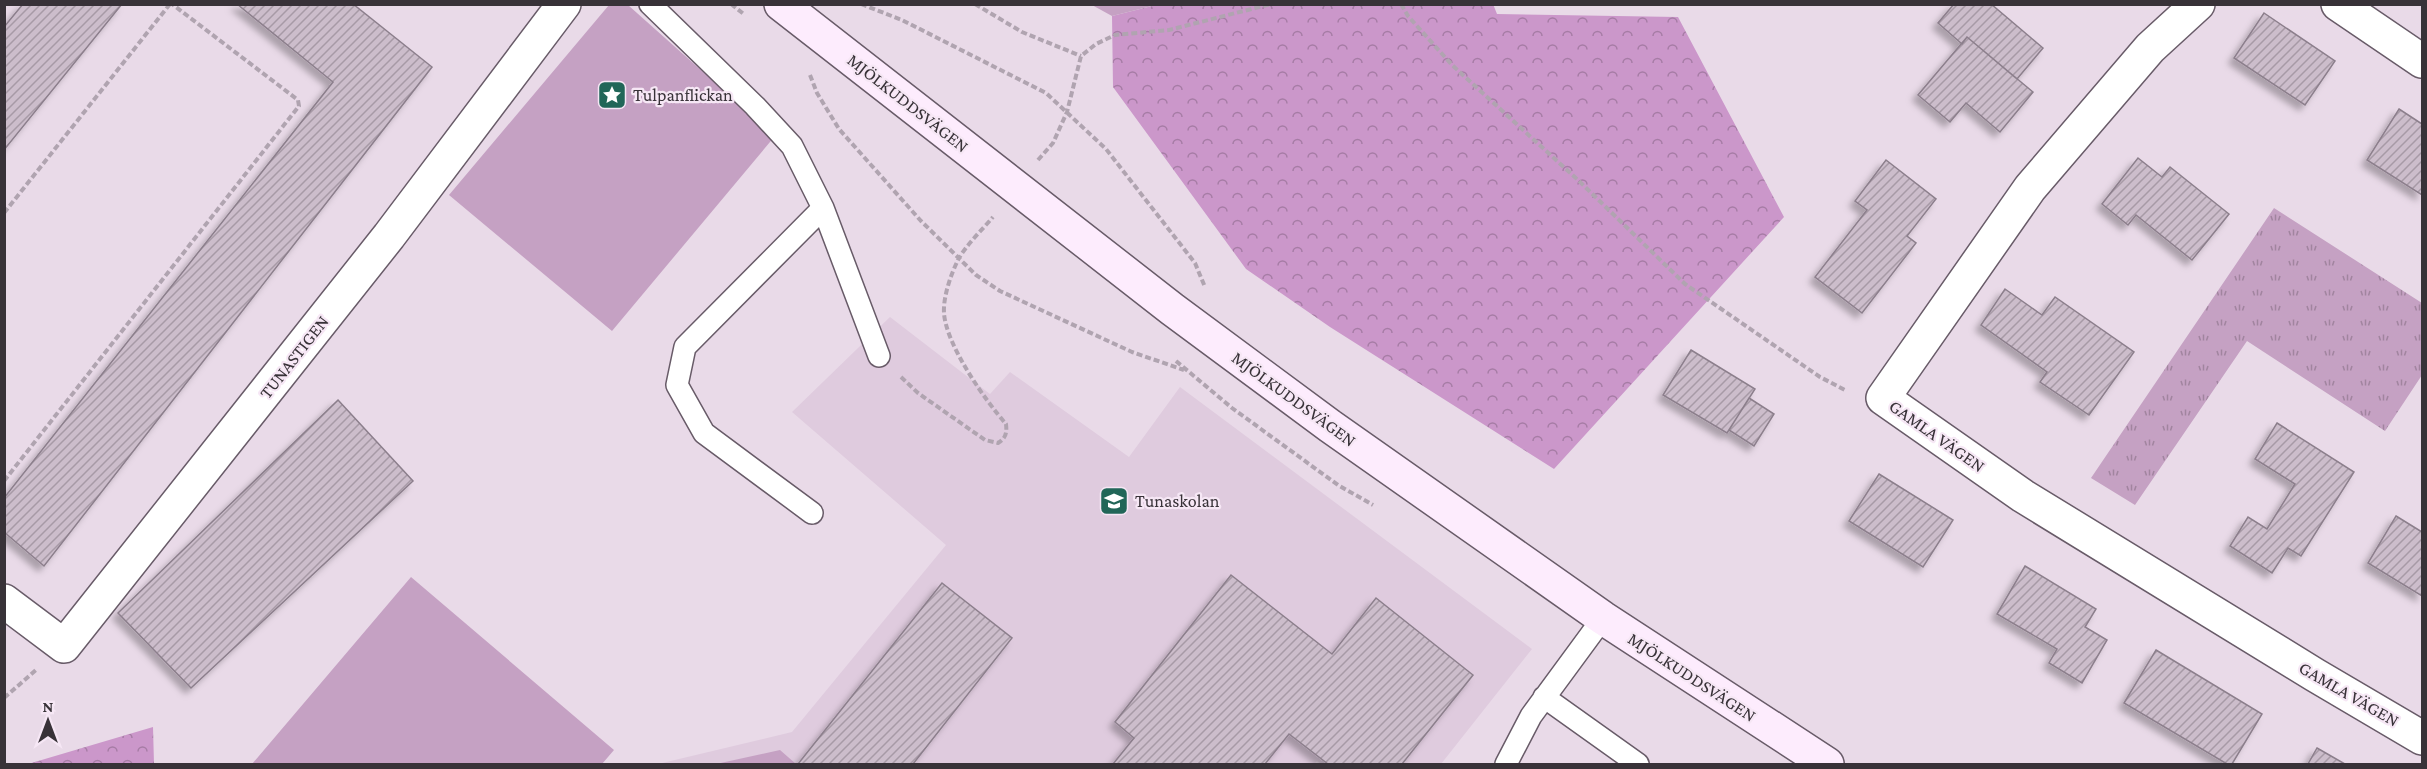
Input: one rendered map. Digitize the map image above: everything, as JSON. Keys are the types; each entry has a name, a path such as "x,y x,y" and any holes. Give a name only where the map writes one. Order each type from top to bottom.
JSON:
{"street":[{"name":"TUNASTIGEN","path":"4,602 64,646 389,236 564,4"},
{"name":"MJÖLKUDDSVÄGEN","path":"781,4 1172,309 1330,426 1603,618 1827,765"},
{"name":"GAMLA VÄGEN","path":"2198,4 2150,48 2030,188 1883,398 2024,496 2422,738"},
{"path":"2338,4 2422,61"}],"lane":[{"path":"650,4 755,106 792,146 823,208 879,356"},
{"path":"812,513 704,433 677,386 686,346 823,208"},
{"path":"1506,765 1531,716 1603,618"},
{"path":"1544,698 1638,765"}],"path":[{"path":"4,213 171,4 298,100 299,106 4,481"},
{"path":"861,4 902,20 1046,93 1106,149 1195,263 1206,290"},
{"path":"975,4 1022,32 1081,56"},
{"path":"1036,162 1053,143 1067,112 1081,56 1096,44 1115,35 1169,30 1271,4"},
{"path":"1401,4 1408,16 1452,65 1579,181 1685,284 1820,377 1855,394 1883,398"},
{"path":"809,72 817,93 839,129 921,221 976,275 1000,291 1132,352 1187,371"},
{"path":"879,356 918,393 950,417 985,440 998,442 1004,439 1007,432 1006,424 975,382 950,336 944,315 949,285 959,258 993,217"}],"shaded area":[{"name":"Tunaskolan","path":"890,317 990,394 1010,372 1129,457 1180,387 1532,649 1441,764 1321,764 1317,761 1314,764 658,764 792,732 946,545 792,412"}],"green space":[{"path":"1092,4 1156,5 1112,16"},
{"path":"1493,4 1497,14 1678,17 1784,217 1554,469 1330,327 1246,269 1113,87 1112,16 1156,5"},
{"path":"609,5 628,5 775,136 612,331 449,195"},
{"path":"2274,208 2422,303 2422,375 2385,431 2247,341 2135,505 2091,478"},
{"path":"411,577 614,750 602,764 252,764"},
{"path":"153,727 154,764 28,764"},
{"path":"780,750 796,764 716,764"}],"building":[{"path":"23,4 122,4 4,150 4,27"},
{"path":"237,4 353,4 432,67 44,566 4,532 4,498 333,82"},
{"path":"1954,4 1991,4 2043,48 2017,79 1967,37 1962,44 1938,23"},
{"path":"2264,13 2335,61 2305,105 2234,58"},
{"path":"1967,37 2033,92 2000,132 1966,103 1950,122 1918,95"},
{"path":"2399,109 2422,124 2422,195 2367,160"},
{"path":"2138,158 2162,177 2170,167 2229,214 2192,260 2136,215 2128,225 2102,204"},
{"path":"1886,160 1936,199 1907,236 1916,243 1862,313 1815,277 1867,210 1855,201"},
{"path":"2005,289 2042,315 2055,297 2134,352 2089,415 2040,382 2047,372 1981,325"},
{"path":"1691,350 1755,389 1727,433 1663,395"},
{"path":"1749,398 1774,414 1754,446 1729,430"},
{"path":"338,400 413,481 191,688 118,613"},
{"path":"2277,423 2354,472 2301,556 2288,548 2272,573 2230,546 2248,517 2267,529 2295,484 2255,459"},
{"path":"1879,474 1953,520 1923,567 1849,521"},
{"path":"2396,516 2422,532 2422,596 2368,563"},
{"path":"2025,566 2096,609 2085,627 2107,640 2082,683 2049,663 2057,649 1997,614"},
{"path":"1231,575 1332,654 1376,598 1473,675 1402,764 1328,764 1289,734 1265,764 1113,764 1134,738 1115,722"},
{"path":"942,583 1012,638 913,764 798,764"},
{"path":"2156,650 2262,714 2232,764 2227,764 2124,703"},
{"path":"2317,748 2345,764 2308,764"}],"place":[{"name":"Tulpanflickan","path":"612,95"},
{"name":"Tunaskolan","path":"1114,501"}]}
